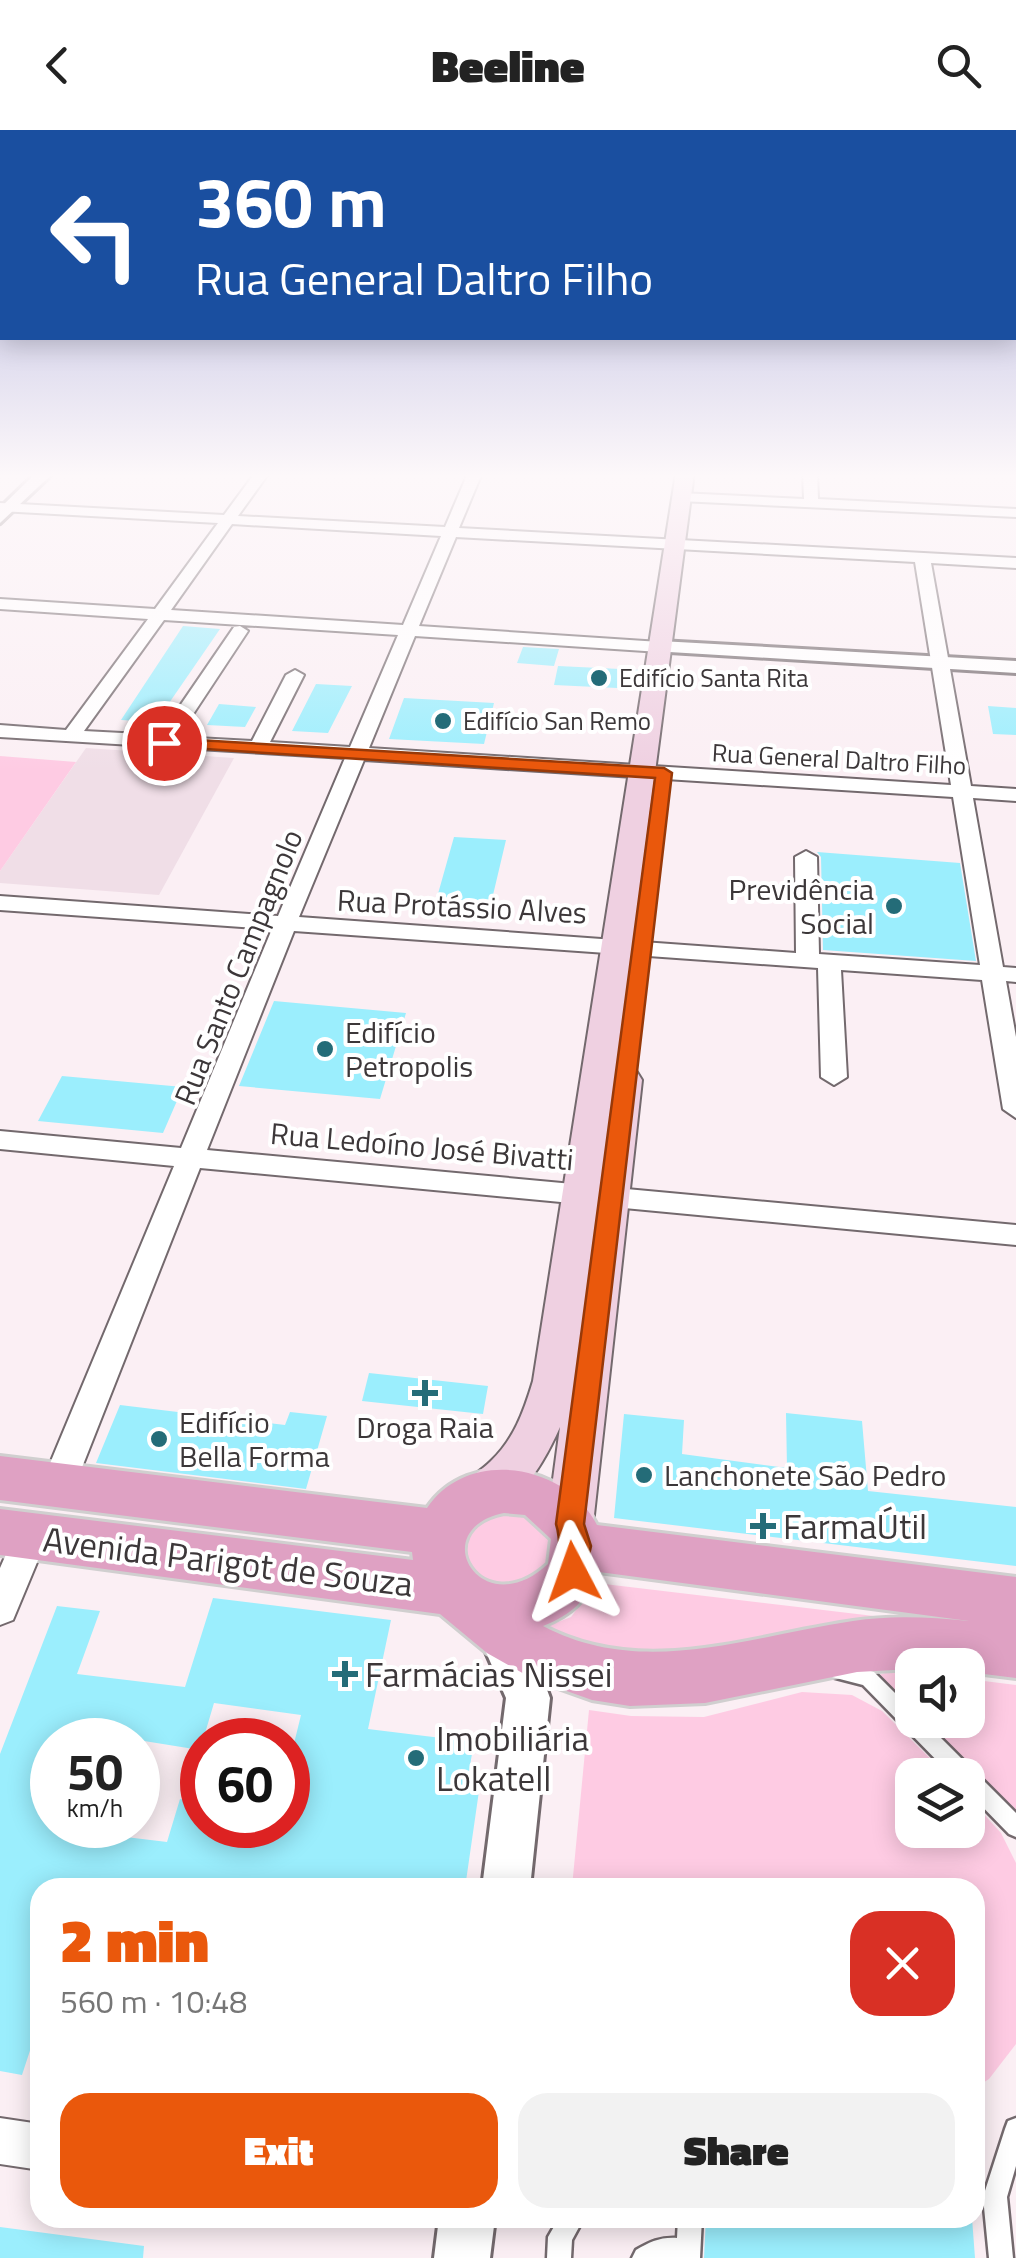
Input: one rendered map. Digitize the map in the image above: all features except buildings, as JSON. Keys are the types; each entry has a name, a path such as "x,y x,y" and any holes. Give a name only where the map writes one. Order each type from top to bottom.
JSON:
{"main road":[{"path":"574,1535 596,1196 653,773 664,644 677,572"},
{"path":"479,1496 502,1481 523,1458 543,1423 596,1196"},
{"name":"Avenida Parigot de Souza","path":"0,1478 441,1533"},
{"path":"479,1496 510,1491 541,1498 574,1535 1016,1602"},
{"name":"Avenida Parigot de Souza","path":"479,1496 462,1504 441,1533 440,1569 472,1607 553,1660 600,1678 643,1684 739,1671 854,1646 916,1640 1016,1652"},
{"name":"Avenida Parigot de Souza","path":"16,1534 389,1580 472,1607 506,1612 547,1602 573,1572 574,1535"}],"street":[{"path":"71,736 191,572"},
{"name":"Rua Santo Campagnolo","path":"58,1485 433,572"},
{"path":"925,572 962,791 1004,974 1016,1109"},
{"path":"0,604 664,644 1016,660"},
{"path":"164,743 240,631"},
{"path":"940,659 1016,667"},
{"path":"257,749 295,676"},
{"name":"Rua General Daltro Filho","path":"0,731 1016,794"},
{"path":"806,856 834,1078"},
{"name":"Rua Protássio Alves","path":"0,903 1004,974"},
{"name":"Rua Ledoíno José Bivatti","path":"0,1140 1016,1235"},
{"path":"0,1610 16,1534"},
{"path":"472,1607 519,1668 528,1698 507,1878"},
{"path":"0,2141 30,2146"},
{"path":"462,2258 466,2228"}],"lane":[{"path":"643,1684 847,1670 868,1678 1016,1827"},
{"path":"1001,2258 995,2197 1016,2130"},
{"path":"558,2258 560,2237 566,2228"},
{"path":"644,2258 662,2250 689,2254 690,2228"}],"shaded area":[{"path":"86,748 234,758 159,895 0,883 0,871"},
{"path":"0,756 76,762 0,871"},
{"path":"503,1512 530,1517 548,1536 550,1560 534,1581 494,1587 480,1577 465,1556 467,1537 487,1519"},
{"path":"596,1583 933,1623 652,1667 535,1631 571,1617"},
{"path":"895,1670 895,1704 870,1678"},
{"path":"985,1681 1016,1685 1016,1827 985,1795 985,1758 948,1758 929,1738 985,1738"},
{"path":"802,1692 852,1695 882,1711 895,1724 895,1738 909,1738 930,1758 895,1758 895,1848 985,1848 985,1816 1001,1833 1016,1863 1016,2044 989,2079 985,2082 985,1878 573,1878 589,1710 631,1716 704,1717"}],"place":[{"name":"Edifício Santa Rita","path":"599,678"},
{"name":"Edifício San Remo","path":"443,721"},
{"name":"Previdência Social","path":"894,906"},
{"name":"Edifício Petropolis","path":"325,1049"},
{"name":"Droga Raia","path":"425,1393"},
{"name":"Edifício Bella Forma","path":"159,1439"},
{"name":"Lanchonete São Pedro","path":"644,1475"},
{"name":"FarmaÚtil","path":"763,1526"},
{"name":"Farmácias Nissei","path":"345,1674"},
{"name":"Imobiliária Lokatell","path":"416,1758"}],"route":[{"path":"164,743 664,773 570,1524 577,1546 573,1572"}]}
